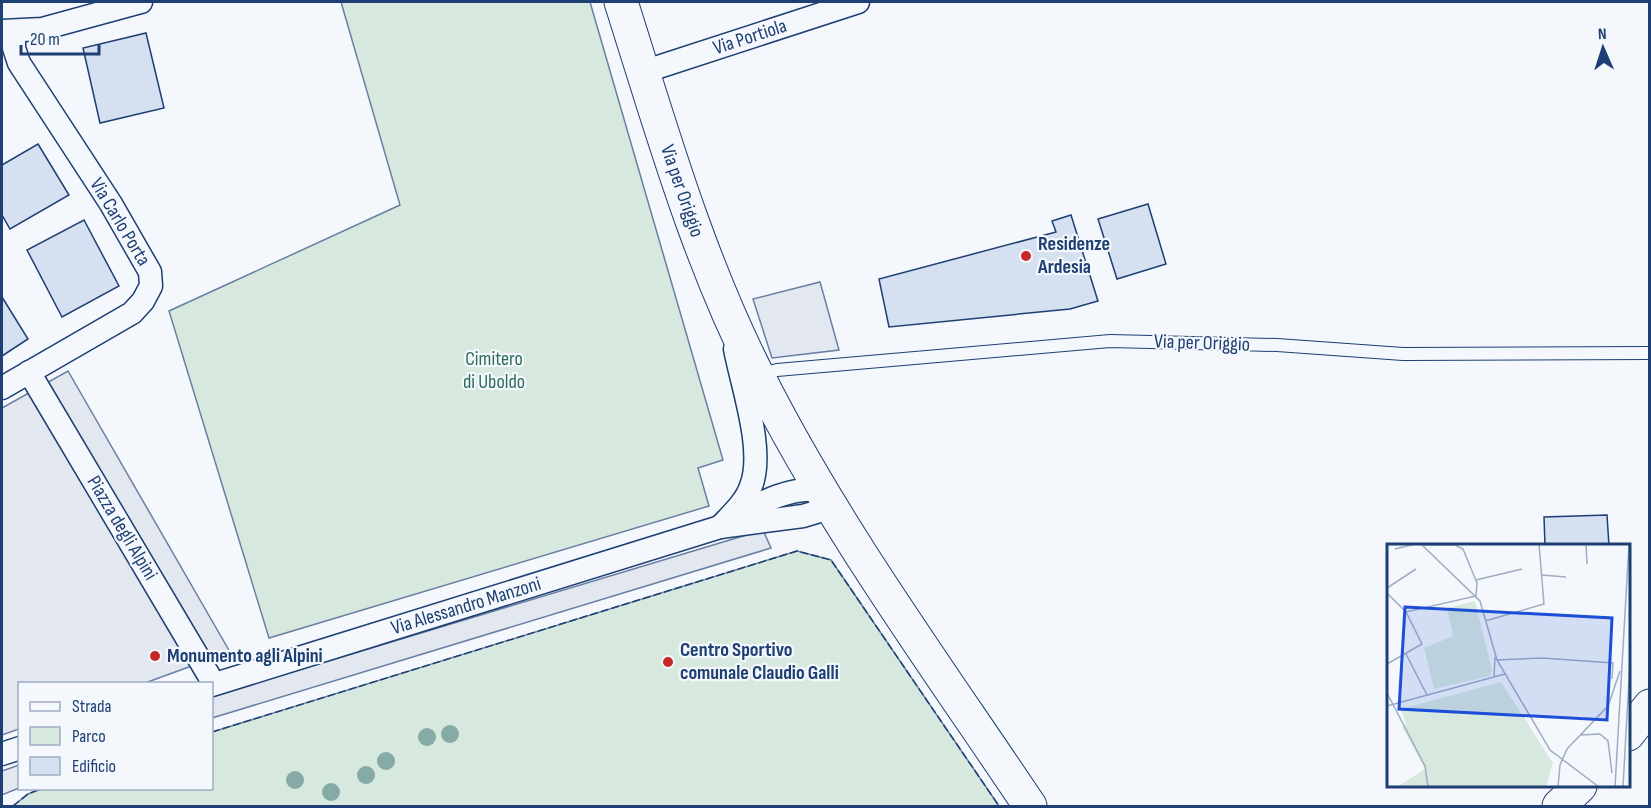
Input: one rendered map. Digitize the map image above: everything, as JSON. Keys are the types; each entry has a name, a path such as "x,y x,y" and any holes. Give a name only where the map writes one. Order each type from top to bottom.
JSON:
{"main road":[{"name":"Via per Origgio","path":"621,2 683,194 727,312 757,376 828,499 1030,807"},
{"path":"1630,733 1650,706"},
{"path":"1559,807 1579,787"}],"street":[{"path":"8,32 42,29 141,2"},
{"name":"Via Portiola","path":"643,72 858,2"},
{"name":"Via Carlo Porta","path":"2,388 132,313 143,301 151,286 150,272 111,204 19,63 8,32"},
{"path":"720,527 746,496 754,476 754,446 727,312"},
{"name":"Piazza degli Alpini","path":"29,372 212,682"},
{"name":"Via Alessandro Manzoni","path":"213,684 720,527 761,503 779,496 810,488 828,499"},
{"path":"2,754 18,749"}],"lane":[{"name":"Via per Origgio","path":"757,376 777,370 1110,341 1277,345 1450,355 1650,352"}],"green space":[{"name":"Cimitero di Uboldo","path":"341,2 590,2 723,460 698,468 709,506 269,638 169,311 400,205"},
{"name":"Centro Sportivo comunale Claudio Galli","path":"797,551 831,560 999,806 13,806 28,794 39,790 213,790 213,732"}],"shaded area":[{"path":"820,282 839,350 772,358 753,299"},
{"path":"68,371 230,652 148,682 18,682 18,729 2,735 2,408"},
{"path":"763,530 771,548 213,718 213,696"},
{"path":"18,765 18,788 2,795 2,771"}],"building":[{"path":"146,33 164,108 100,123 83,48"},
{"path":"38,144 69,195 10,229 2,215 2,165"},
{"path":"1148,204 1166,264 1117,279 1098,219"},
{"name":"Residenze Ardesia","path":"1071,215 1098,301 1070,309 889,327 879,279 1056,232 1052,221"},
{"path":"84,220 119,286 62,317 27,250"},
{"path":"2,297 28,339 2,356"},
{"path":"1607,515 1609,544 1545,544 1544,517"}],"fence":[{"path":"213,732 797,551 831,560 999,806"},
{"path":"13,806 37,790"}],"place":[{"name":"Residenze Ardesia","path":"1026,256"},
{"name":"Monumento agli Alpini","path":"155,656"},
{"name":"Centro Sportivo comunale Claudio Galli","path":"668,662"}]}
